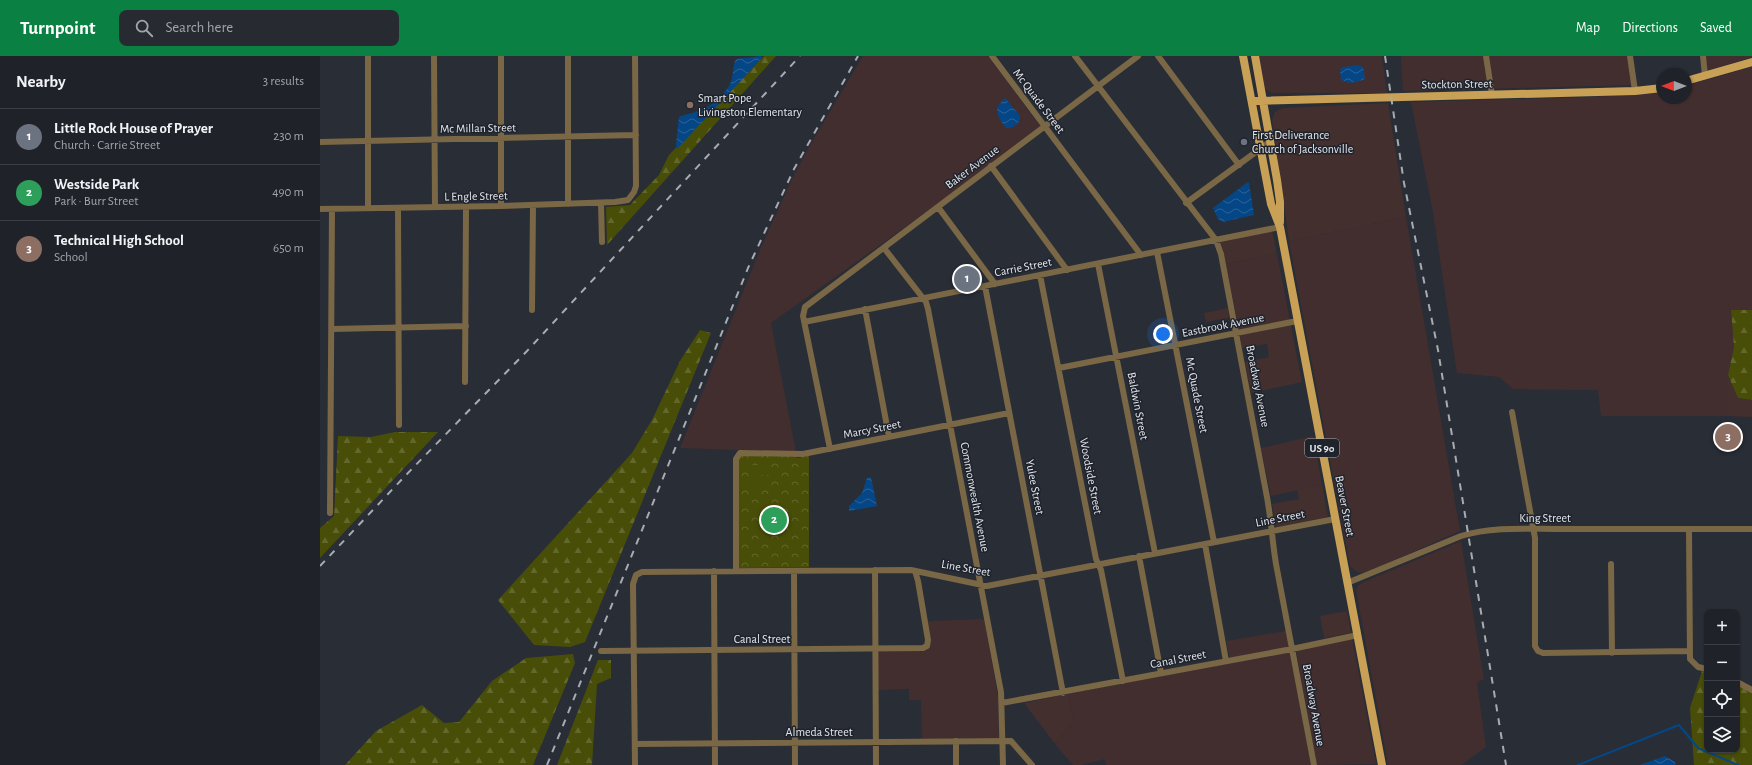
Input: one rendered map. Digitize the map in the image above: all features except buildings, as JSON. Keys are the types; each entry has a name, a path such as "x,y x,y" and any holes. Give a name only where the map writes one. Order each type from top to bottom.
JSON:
{"main road":[{"name":"Beaver Street","path":"1243,56 1271,204 1280,227"},
{"name":"Beaver Street","path":"1255,56 1277,180 1280,202 1280,227 1297,322 1382,765"},
{"path":"1692,80 1752,62"},
{"name":"Stockton Street","path":"1252,101 1635,91 1656,89"}],"street":[{"path":"368,56 368,208"},
{"path":"434,56 435,207"},
{"path":"501,56 501,206"},
{"path":"568,56 568,204"},
{"path":"635,56 636,135"},
{"name":"Mc Quade Street","path":"992,56 1141,256"},
{"name":"Broadway Avenue","path":"1075,56 1186,203 1216,240 1222,261 1271,518 1276,564 1314,765"},
{"name":"Baker Avenue","path":"804,322 803,316 805,307 820,295 1138,56"},
{"path":"1158,56 1238,165"},
{"path":"1486,56 1492,95"},
{"path":"1630,56 1635,91"},
{"path":"1703,56 1705,76"},
{"name":"Mc Millan Street","path":"320,142 636,135"},
{"name":"L Engle Street","path":"320,209 501,206 601,203 628,200 631,198 636,186 636,135"},
{"path":"1186,203 1270,141"},
{"path":"991,166 1067,270"},
{"path":"1267,182 1277,180"},
{"path":"601,203 602,242"},
{"path":"532,310 533,205"},
{"path":"465,382 466,207"},
{"path":"938,207 995,284"},
{"path":"398,208 398,425"},
{"path":"330,513 332,209"},
{"name":"Carrie Street","path":"804,322 1141,256 1280,227"},
{"name":"Commonwealth Avenue","path":"884,248 923,298 928,309 981,584 1002,703 1003,765"},
{"name":"Mc Quade Street","path":"1157,252 1214,542"},
{"name":"Baldwin Street","path":"1098,264 1155,553"},
{"name":"Woodside Street","path":"1040,275 1096,559 1102,570 1123,681"},
{"name":"Yulee Street","path":"985,286 1063,692"},
{"path":"865,309 890,437"},
{"path":"804,322 830,449"},
{"name":"Eastbrook Avenue","path":"1059,368 1297,322"},
{"path":"332,329 399,329 466,326"},
{"path":"1512,412 1534,538 1536,646 1538,651 1543,653 1689,651"},
{"name":"Marcy Street","path":"736,571 736,459 738,454 743,452 803,454 1009,413"},
{"name":"Line Street","path":"634,651 633,584 636,576 642,572 915,571 987,586 1099,563 1335,519"},
{"name":"King Street","path":"1347,583 1469,533 1492,530 1533,529 1752,529"},
{"path":"1689,529 1689,651 1690,659 1694,664 1704,668"},
{"path":"1205,544 1226,661"},
{"path":"1139,556 1161,673"},
{"path":"1611,564 1612,653"},
{"path":"875,570 876,765"},
{"path":"714,571 716,765"},
{"path":"794,571 796,765"},
{"name":"Canal Street","path":"601,651 923,648 927,646 928,640 915,571"},
{"name":"Canal Street","path":"1002,703 1292,649 1358,635"},
{"path":"634,651 635,765"},
{"path":"1740,684 1752,690"},
{"path":"1002,740 1011,741 1032,765"},
{"name":"Almeda Street","path":"635,744 1002,740"},
{"path":"956,741 956,765"}],"shaded area":[{"path":"863,56 988,56 1040,126 936,205 771,323 796,452 680,448 760,250 792,179"},
{"path":"1259,56 1382,56 1387,93 1272,93 1265,89"},
{"path":"1401,56 1628,56 1633,85 1403,91"},
{"path":"1701,56 1752,56 1752,57 1702,72"},
{"path":"1752,67 1752,310 1731,310 1734,347 1728,375 1728,416 1601,416 1598,390 1513,389 1499,377 1457,373 1433,212 1411,102 1593,97 1656,92 1656,104 1692,104 1692,84"},
{"path":"1388,103 1406,217 1289,241 1272,120 1275,112 1283,108"},
{"path":"1406,217 1460,531 1362,573 1357,572 1350,566 1289,241"},
{"path":"1271,225 1277,254 1226,264 1223,249 1216,237"},
{"path":"1277,254 1290,321 1239,331 1226,264"},
{"path":"1228,308 1229,318 1206,322 1204,313"},
{"path":"1290,321 1302,382 1251,393 1245,362 1269,357 1267,344 1242,348 1239,331"},
{"path":"1728,375 1738,398 1752,400 1752,417 1728,416"},
{"path":"1313,436 1322,485 1271,496 1261,448"},
{"path":"1322,485 1328,517 1276,527 1272,504 1299,499 1297,490"},
{"path":"1461,541 1484,679 1477,683 1486,747 1461,765 1388,765 1356,590 1359,585 1364,582"},
{"path":"1347,611 1351,633 1324,638 1320,616"},
{"path":"984,619 998,697 999,738 922,739 921,700 909,700 909,689 878,690 878,651 927,650 931,642 928,621"},
{"path":"1286,631 1311,765 1106,765 1105,759 1081,765 1073,765 1055,744 1074,721 1068,694 1231,663 1226,641"},
{"path":"1351,633 1376,764 1317,765 1295,645"},
{"path":"1068,694 1074,721 1055,744 1024,703"}],"green space":[{"path":"764,56 776,56 607,245 606,207 630,205 659,175 669,155"},
{"path":"1731,310 1752,310 1752,400 1738,398 1728,375 1734,347"},
{"path":"700,330 711,333 585,642 570,647 534,645 498,600 632,453 652,420 680,361"},
{"path":"395,432 438,432 320,558 320,528 334,516 338,436 371,437"},
{"path":"739,450 796,452 797,458 809,456 809,567 739,568"},
{"path":"749,465 769,465 769,475 749,475"},
{"path":"749,478 770,478 770,488 749,488"},
{"path":"573,654 575,663 533,765 345,765 376,731 422,705 444,723 459,722 492,681 526,658"},
{"path":"598,660 611,660 611,678 597,684 592,765 557,765"},
{"path":"1702,671 1704,672 1704,753 1740,753 1740,686 1752,693 1752,765 1694,765 1690,708"}],"water":[{"path":"761,56 762,58 677,149 676,145 679,117 706,108 720,97 730,84 736,59"},
{"path":"1358,65 1363,67 1365,78 1363,80 1350,83 1341,80 1340,69"},
{"path":"1005,98 1020,116 1018,124 1008,128 1006,128 1000,120 997,113 998,106"},
{"path":"1248,182 1254,215 1223,222 1218,219 1213,208"},
{"path":"871,477 877,506 849,511 849,506 862,493 867,478"},
{"path":"1665,756 1675,762 1676,765 1640,765"}],"waterway":[{"path":"1578,765 1679,725 1698,748 1738,765"}],"railway":[{"path":"320,566 527,351 800,56"},
{"path":"547,765 748,268 794,169 858,56"},
{"path":"1385,56 1404,183 1438,350 1506,765"}],"place":[{"name":"Smart Pope Livingston Elementary","path":"690,105"},
{"name":"First Deliverance Church of Jacksonville","path":"1244,142"},
{"name":"Little Rock House of Prayer","path":"967,279"},
{"name":"Technical High School","path":"1728,437"},
{"name":"Westside Park","path":"774,520"}]}
